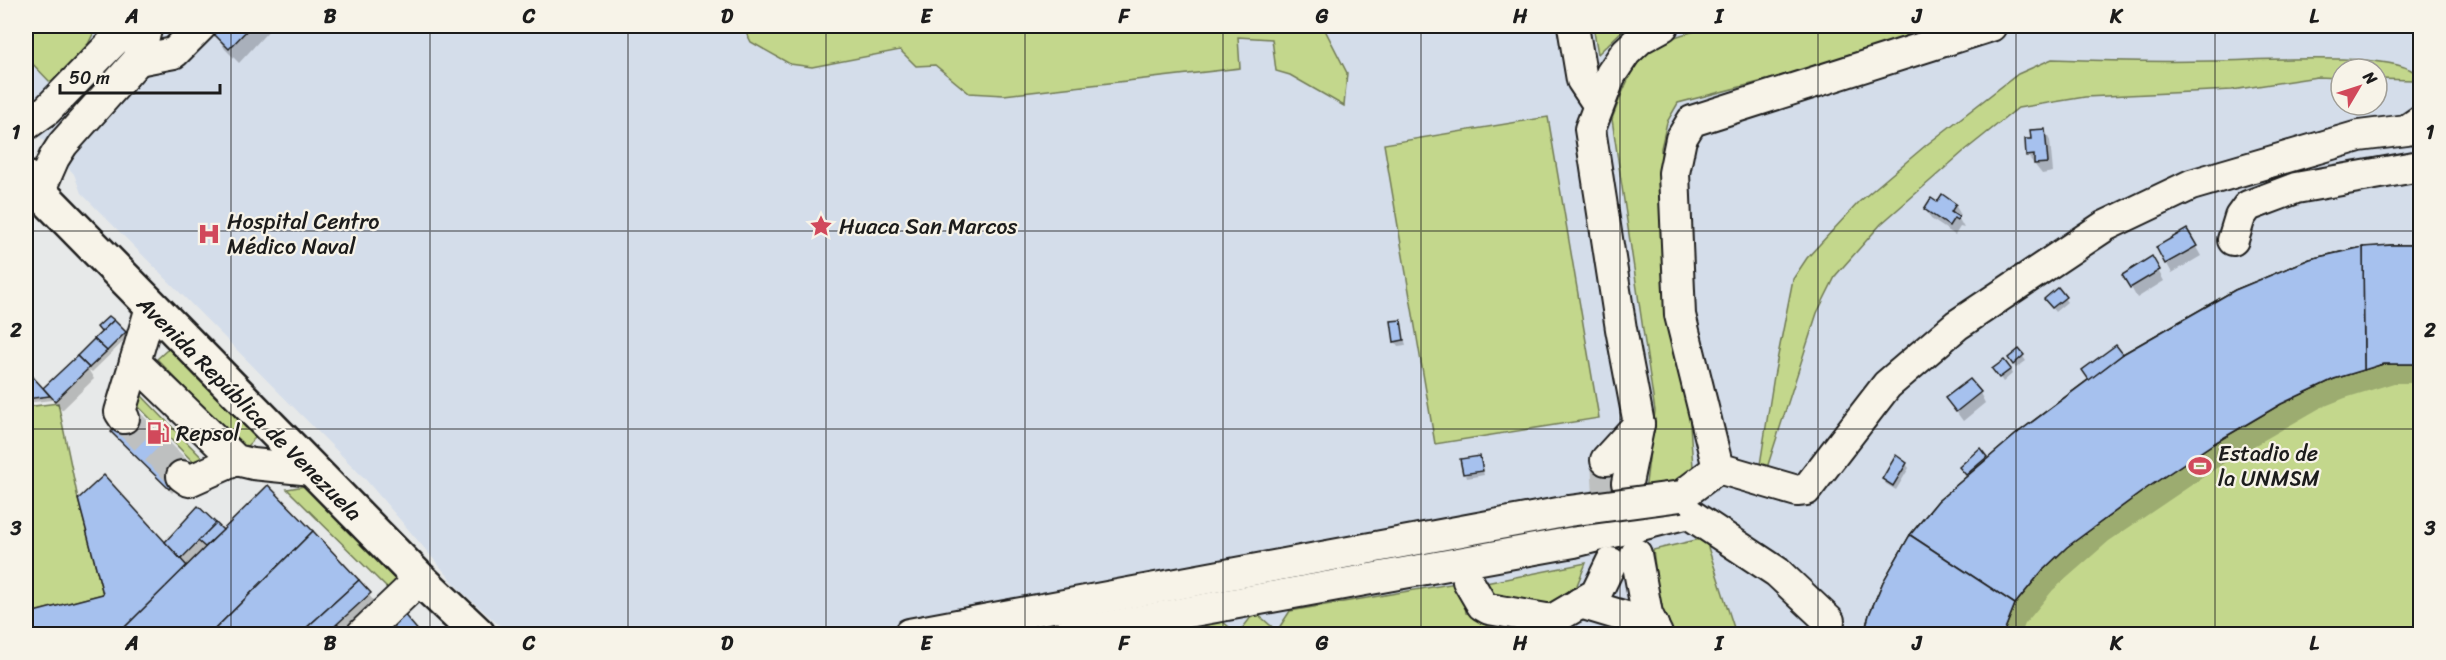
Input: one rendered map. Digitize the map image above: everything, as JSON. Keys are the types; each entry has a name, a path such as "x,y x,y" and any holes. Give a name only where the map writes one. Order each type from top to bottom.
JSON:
{"main road":[{"name":"Avenida República de Venezuela","path":"32,185 475,634"}],"street":[{"path":"26,125 47,110 116,39 118,26"},
{"path":"32,185 63,144 138,60 147,26"},
{"path":"138,60 174,53 201,26"},
{"path":"1573,26 1582,80 1598,104"},
{"path":"1627,483 1640,424 1619,317 1590,129 1611,74 1626,52 1641,38 1663,26"},
{"path":"1718,468 1680,315 1674,173 1681,139 1692,121 1991,26"},
{"path":"1718,468 1797,491 1806,490 1887,385 1957,325 2105,226 2191,185 2359,136 2407,130 2421,121"},
{"path":"2233,240 2240,217 2248,206 2296,188 2421,166"},
{"path":"124,418 120,412 151,307"},
{"path":"135,363 236,460 312,470"},
{"path":"1606,460 1640,424"},
{"path":"182,476 189,481 236,460"},
{"path":"909,634 1569,511 1681,496 1718,468"},
{"path":"1067,634 1574,542 1688,513 1777,572 1829,621"},
{"path":"1468,582 1482,605 1546,627 1596,594 1623,567 1655,630"},
{"path":"362,634 420,579"},
{"path":"1580,603 1655,630"}],"shaded area":[{"path":"26,26 2420,26 2420,634 509,634 460,590 366,480 81,193 74,174 26,122"}],"green space":[{"path":"26,26 97,26 88,44 51,83 26,57"},
{"path":"743,26 1323,26 1347,73 1344,106 1290,75 1276,71 1272,39 1238,37 1240,68 1004,95 969,93 935,65 916,66 900,50 812,67 790,64 751,42"},
{"path":"1593,26 1627,26 1598,54"},
{"path":"1717,26 1941,26 1860,56 1678,103 1667,122 1661,148 1664,275 1688,396 1693,467 1687,477 1678,484 1645,491 1655,411 1612,119 1630,75 1652,47 1689,32"},
{"path":"2052,59 2230,61 2329,59 2329,78 2317,77 2232,90 2085,97 2018,108 1963,152 1881,224 1836,275 1817,313 1765,474 1759,471 1793,279 1807,258 1859,202 1925,146 2018,74"},
{"path":"2389,63 2414,72 2413,80 2389,79"},
{"path":"1548,117 1599,418 1435,444 1384,144"},
{"name":"Estadio de la UNMSM","path":"2420,245 2420,634 1864,634 1869,615 1883,582 1910,535 1938,501 2020,431 2123,354 2235,290 2310,259 2353,249"},
{"path":"176,342 262,431 244,449 157,359"},
{"path":"141,395 208,464 201,470 134,402"},
{"path":"58,403 78,499 103,594 26,614 26,407"},
{"path":"305,486 395,578 392,593 287,489"},
{"path":"1705,538 1736,634 1669,634 1658,590 1653,550"},
{"path":"1586,563 1577,585 1561,601 1542,607 1502,603 1481,584"},
{"path":"1462,582 1466,613 1500,616 1513,634 1238,634 1255,612 1277,631 1290,611"},
{"path":"1214,615 1238,634 1198,634"}],"building":[{"path":"222,26 251,26 229,49 214,34"},
{"path":"2045,129 2048,163 2034,164 2034,155 2026,156 2025,139 2031,139 2030,130"},
{"path":"1942,194 1956,204 1951,212 1959,217 1957,220 1954,218 1949,226 1924,209 1931,198 1937,202"},
{"path":"2187,229 2197,246 2165,264 2156,247"},
{"path":"2420,245 2420,364 2383,364 2334,379 2281,404 2213,444 2147,488 2067,547 2042,571 2015,604 2003,634 1864,634 1869,615 1883,582 1910,535 1938,501 2020,431 2123,354 2235,290 2310,259 2354,249"},
{"path":"2420,245 2420,364 2383,364 2364,370 2363,247"},
{"path":"2363,247 2364,370 2334,379 2281,404 2213,444 2147,488 2067,547 2042,571 2015,604 1910,535 1938,501 2020,431 2123,354 2235,290 2310,259"},
{"path":"2152,256 2160,270 2130,288 2122,275"},
{"path":"2058,287 2066,297 2052,308 2044,299"},
{"path":"109,316 114,320 101,332 97,327"},
{"path":"114,320 126,332 107,351 94,339"},
{"path":"1401,320 1404,340 1394,342 1391,321"},
{"path":"94,339 107,351 89,368 77,356"},
{"path":"2116,345 2123,354 2089,380 2082,370"},
{"path":"2019,349 2024,355 2013,365 2008,358"},
{"path":"77,356 89,368 55,401 43,388"},
{"path":"2004,360 2011,369 1999,378 1992,369"},
{"path":"32,376 50,396 26,399 26,382"},
{"path":"1970,379 1981,392 1956,412 1945,398"},
{"path":"130,413 187,470 169,489 111,432"},
{"path":"1980,448 1987,457 1966,475 1959,467"},
{"path":"1896,455 1907,463 1893,486 1882,479"},
{"path":"1480,456 1483,471 1463,474 1460,459"},
{"path":"104,475 187,566 118,634 26,634 26,614 103,594 78,499"},
{"path":"268,485 313,531 210,634 118,634"},
{"path":"198,506 216,523 181,559 165,542"},
{"path":"216,523 223,530 205,547 198,541"},
{"path":"313,531 359,580 303,631 306,634 210,634"},
{"path":"1910,535 2015,604 2003,634 1864,634 1869,615 1883,582"},
{"path":"359,580 371,593 326,634 306,634 303,631"},
{"path":"402,612 421,634 380,634"}],"tunnel":[{"path":"124,418 182,476"},
{"path":"1606,460 1610,532"}],"place":[{"name":"Huaca San Marcos","path":"821,226"},
{"name":"Hospital Centro Médico Naval","path":"209,234"},
{"name":"Repsol","path":"158,433"},
{"name":"Estadio de la UNMSM","path":"2200,466"}]}
